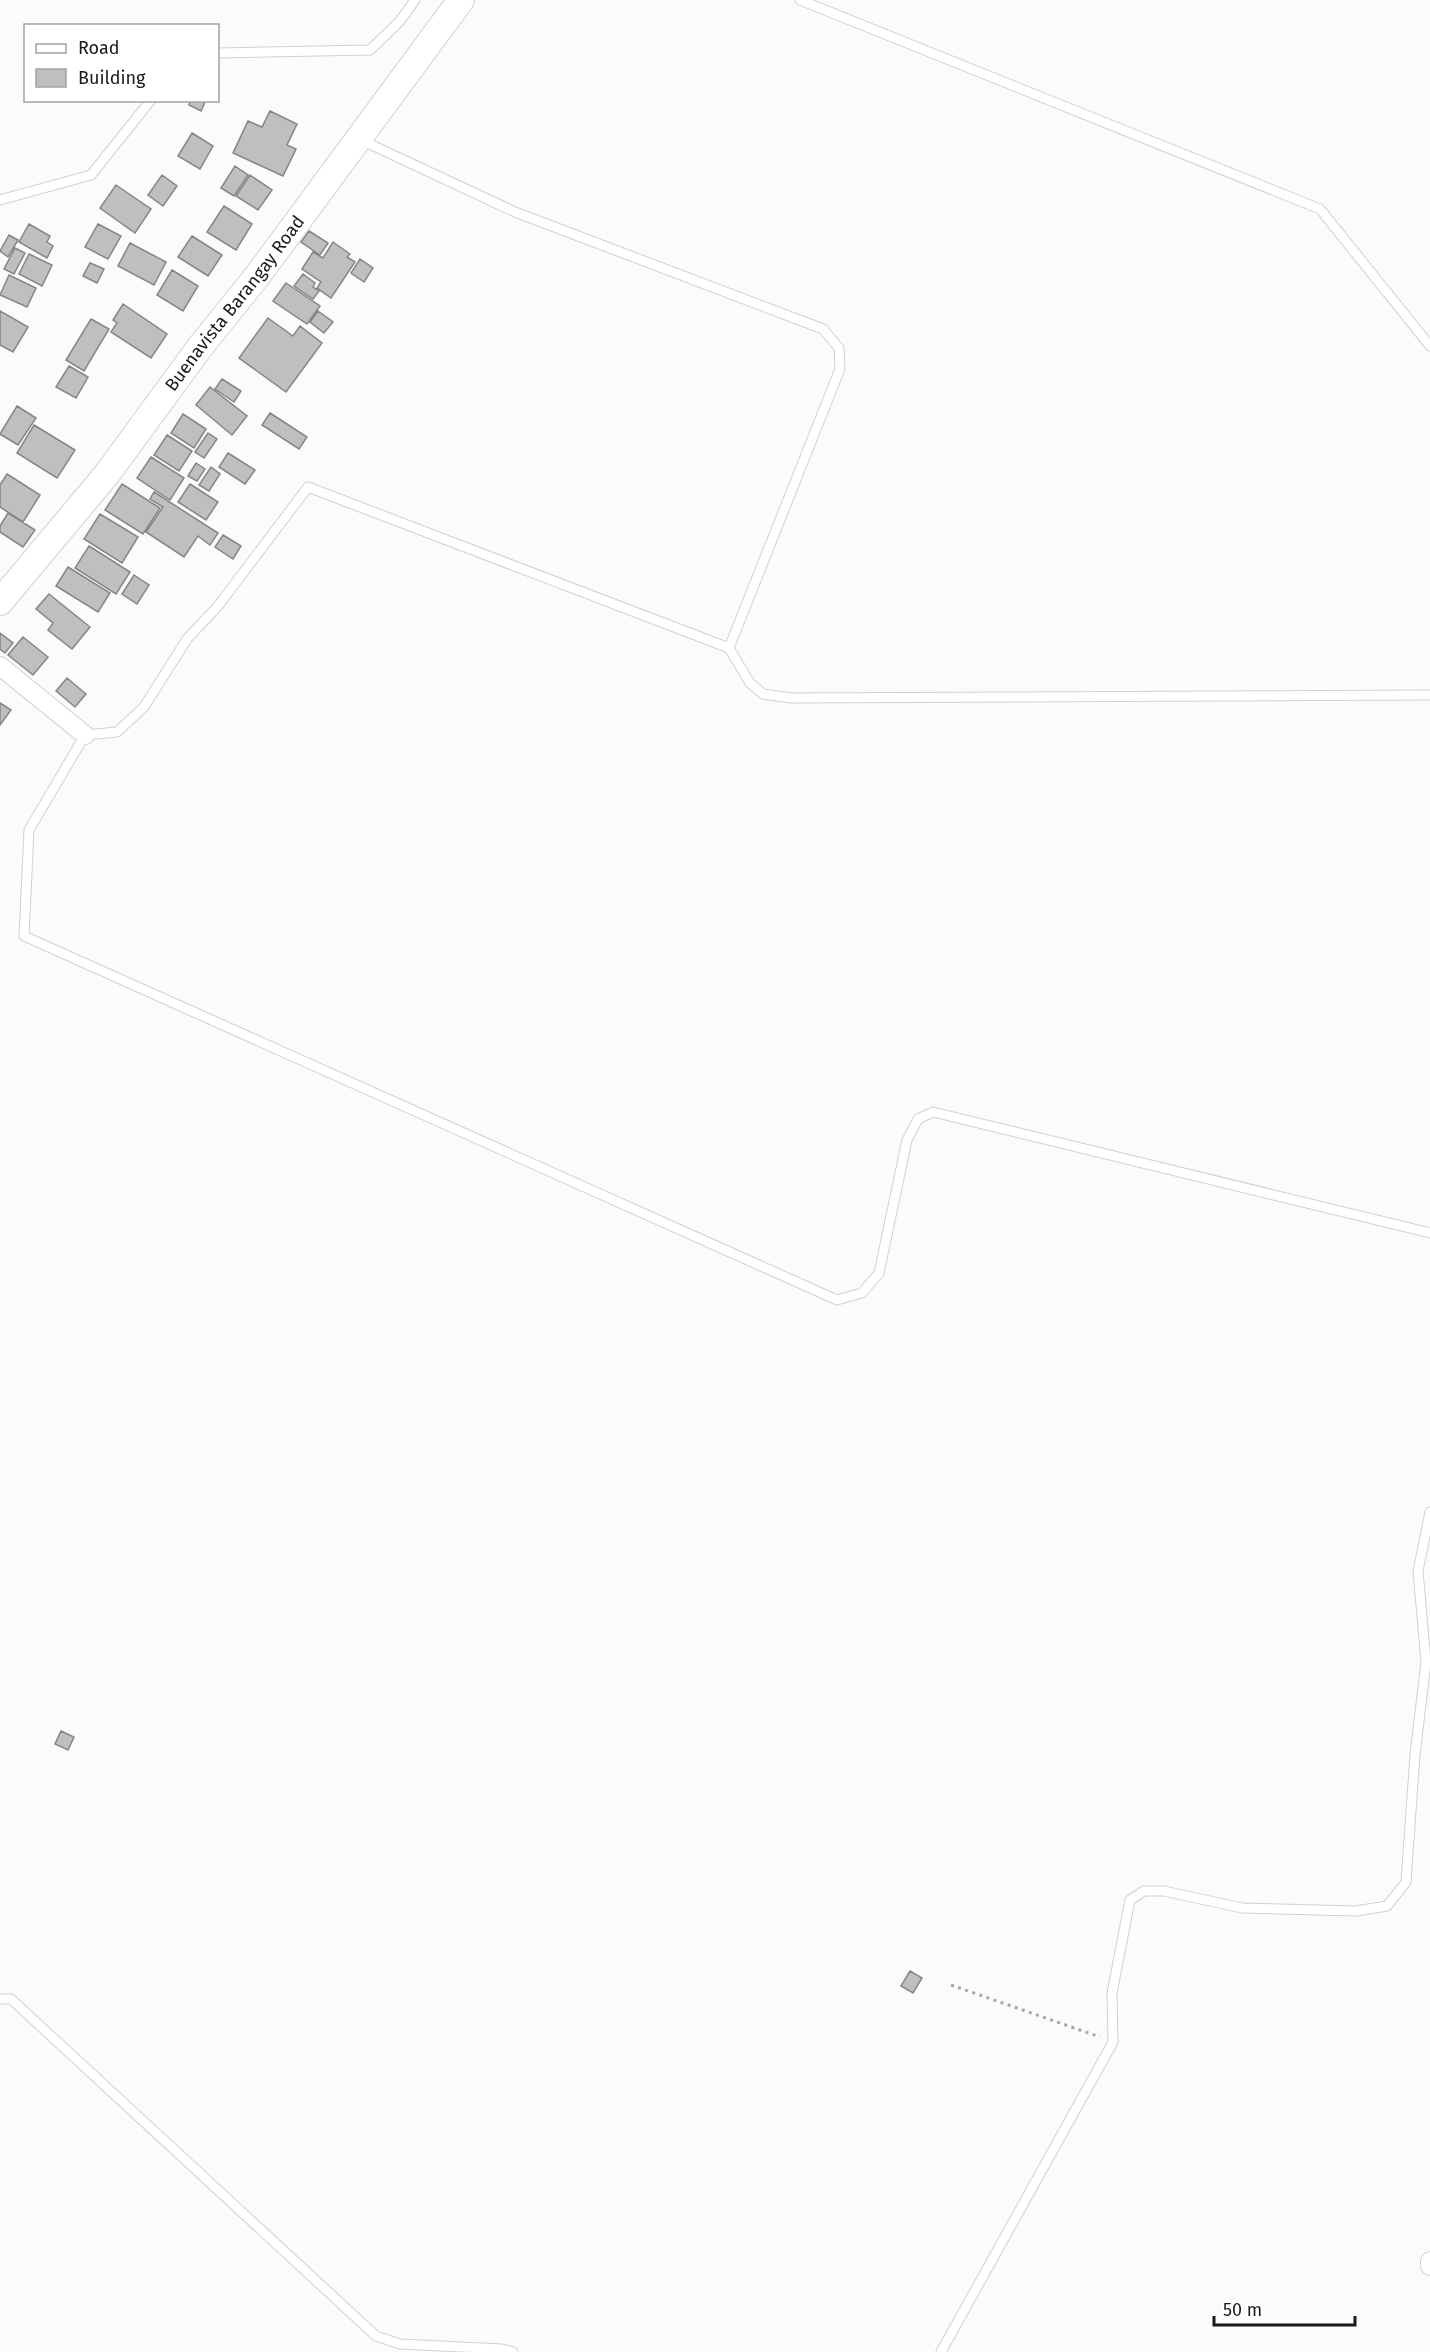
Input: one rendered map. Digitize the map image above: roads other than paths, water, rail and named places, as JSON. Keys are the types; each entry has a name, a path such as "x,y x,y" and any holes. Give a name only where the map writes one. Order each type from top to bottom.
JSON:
{"street":[{"name":"Buenavista Barangay Road","path":"0,602 107,474 200,348 258,275 461,0"},
{"path":"0,666 85,735"},
{"path":"1430,2261 1430,2266"}],"lane":[{"path":"219,53 370,50 400,21 415,0"},
{"path":"800,0 1320,208 1430,346"},
{"path":"0,200 92,175 149,102"},
{"path":"359,139 515,212 823,329 839,348 840,369 729,648"},
{"path":"1430,695 791,698 763,694 750,683 729,648 308,487 218,606 187,639 144,707 117,732 85,735 29,830 24,936 837,1300 862,1293 879,1273 907,1140 918,1119 933,1112 1430,1233"},
{"path":"941,2352 1113,2042 1112,1993 1130,1900 1144,1891 1164,1891 1242,1908 1356,1911 1387,1906 1406,1882 1415,1755 1426,1662 1418,1571 1430,1512"},
{"path":"0,1999 11,1999 376,2336 400,2344 502,2349 513,2352"}]}
